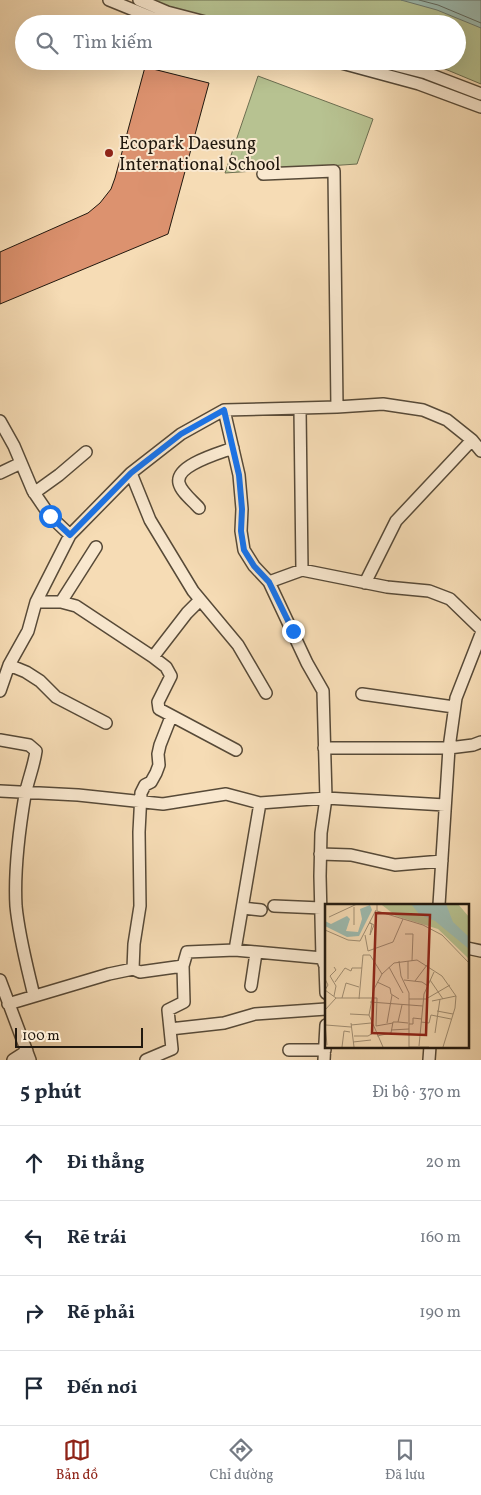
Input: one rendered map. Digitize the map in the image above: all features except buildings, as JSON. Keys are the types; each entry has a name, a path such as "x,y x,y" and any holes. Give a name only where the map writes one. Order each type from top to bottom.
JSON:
{"street":[{"path":"110,0 154,15"},
{"path":"138,0 160,15"},
{"path":"366,70 419,84 481,107"},
{"path":"414,70 481,94"},
{"path":"263,174 334,171 337,407"},
{"path":"0,691 9,665 28,631 36,602 70,535 131,473 181,434 224,410 383,404 423,410 446,420 472,440 481,451"},
{"path":"300,408 302,570"},
{"path":"224,410 239,475 242,509 241,531 244,550 254,566 269,582 307,663 323,691 326,798 320,854 325,978"},
{"path":"0,421 14,446 34,493 50,516 70,535"},
{"path":"365,583 396,521 472,440"},
{"path":"199,508 181,488 179,481 181,475 199,460 232,448"},
{"path":"34,493 86,452"},
{"path":"0,473 21,463"},
{"path":"131,473 150,520 193,591 238,644 266,693"},
{"path":"61,602 96,547"},
{"path":"269,582 302,570 387,587 429,591 450,599 481,635 454,707 449,748 439,904"},
{"path":"153,657 187,613 200,600"},
{"path":"36,602 61,602 76,606 153,657 170,674 157,705 160,711 236,750"},
{"path":"9,665 26,672 40,681 56,697 106,723"},
{"path":"362,694 454,707"},
{"path":"133,969 134,944 140,906 140,801 144,787 153,780 158,768 158,750 171,717"},
{"path":"0,740 29,745 36,751 33,768 20,792 16,904 21,942 34,996"},
{"path":"324,748 449,748 481,742"},
{"path":"0,791 78,795 163,804 226,794 260,803 326,798 445,805"},
{"path":"235,950 260,803"},
{"path":"320,854 352,855 395,865 442,860"},
{"path":"274,906 321,908"},
{"path":"243,908 261,910"},
{"path":"468,948 481,951"},
{"path":"146,1060 172,1049 168,1010 184,1002 186,952 235,950 324,963"},
{"path":"250,986 256,952"},
{"path":"8,1004 109,974 133,969 140,972 184,966"},
{"path":"0,980 28,1055 13,1060"},
{"path":"170,1029 224,1023 256,1014 325,1009"},
{"path":"289,1050 325,1055"}],"green space":[{"path":"146,0 481,0 481,84 447,70 466,70 466,15 185,15"},
{"path":"258,76 373,119 357,164 225,173"}],"water":[{"path":"401,0 481,0 481,28 466,22 466,15 449,15"}],"place":[{"name":"Ecopark Daesung International School","path":"109,153"}],"route":[{"path":"50,516 70,535 131,473 181,434 224,410 239,475 242,509 241,531 244,550 254,566 269,582 293,631"}]}
